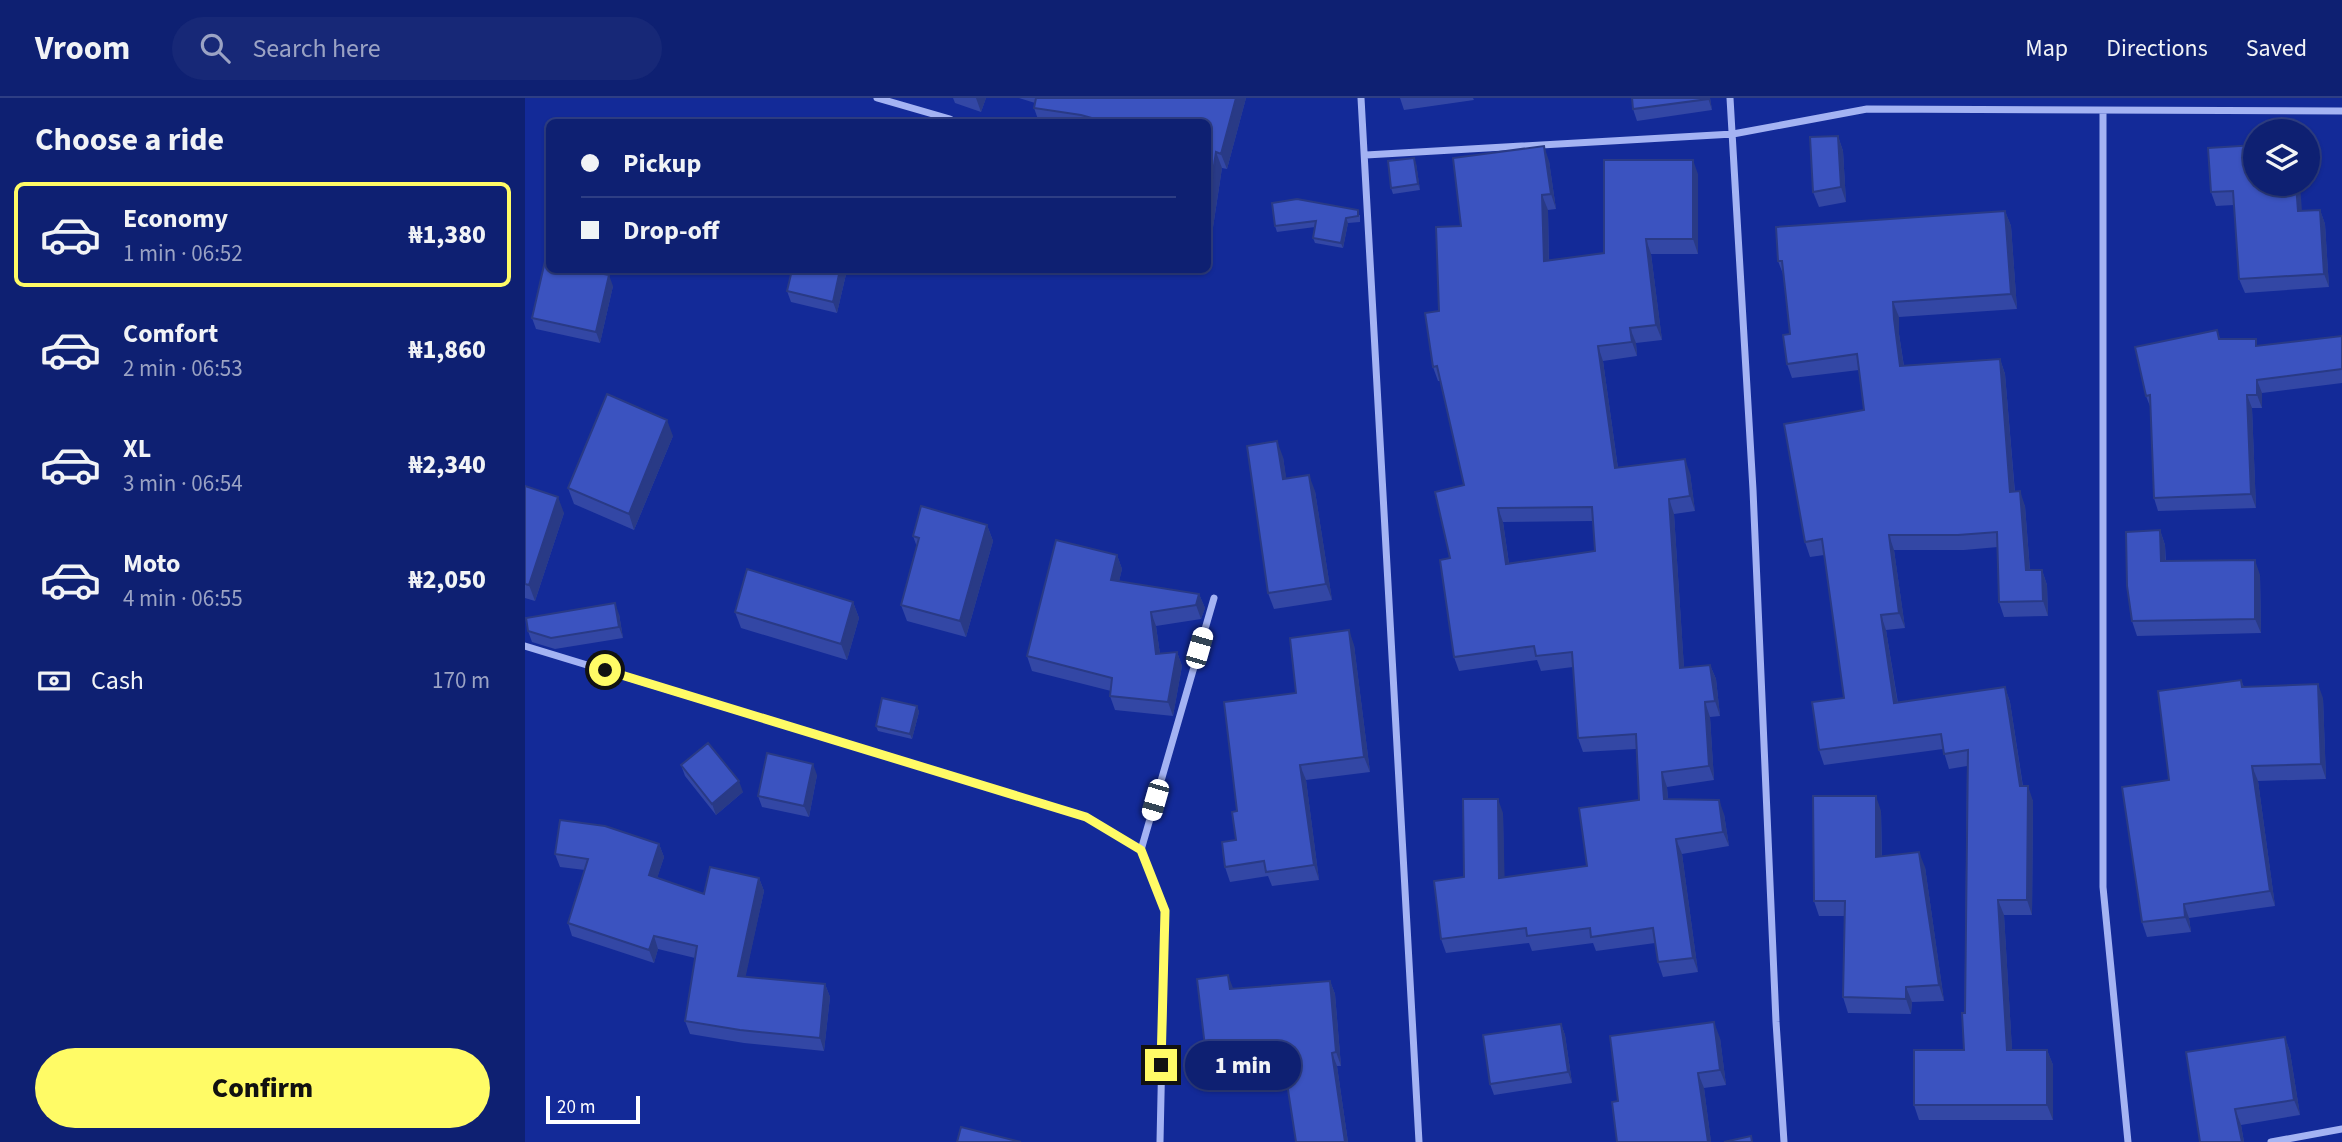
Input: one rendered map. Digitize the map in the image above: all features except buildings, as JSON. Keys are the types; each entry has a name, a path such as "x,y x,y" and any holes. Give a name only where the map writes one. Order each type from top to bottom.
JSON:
{"street":[{"path":"877,98 950,119"},
{"path":"1361,98 1419,1142"},
{"path":"1730,98 1753,490 1775,1009 1784,1142"},
{"path":"1366,155 1733,134 1867,108 2342,111"},
{"path":"2103,111 2103,887 2128,1142"},
{"path":"1141,850 1214,598"},
{"path":"525,646 1086,817 1141,850 1165,911 1160,1142"},
{"path":"2271,1142 2342,1129"}],"route":[{"path":"605,670 1086,817 1141,850 1165,911 1161,1065"}]}
